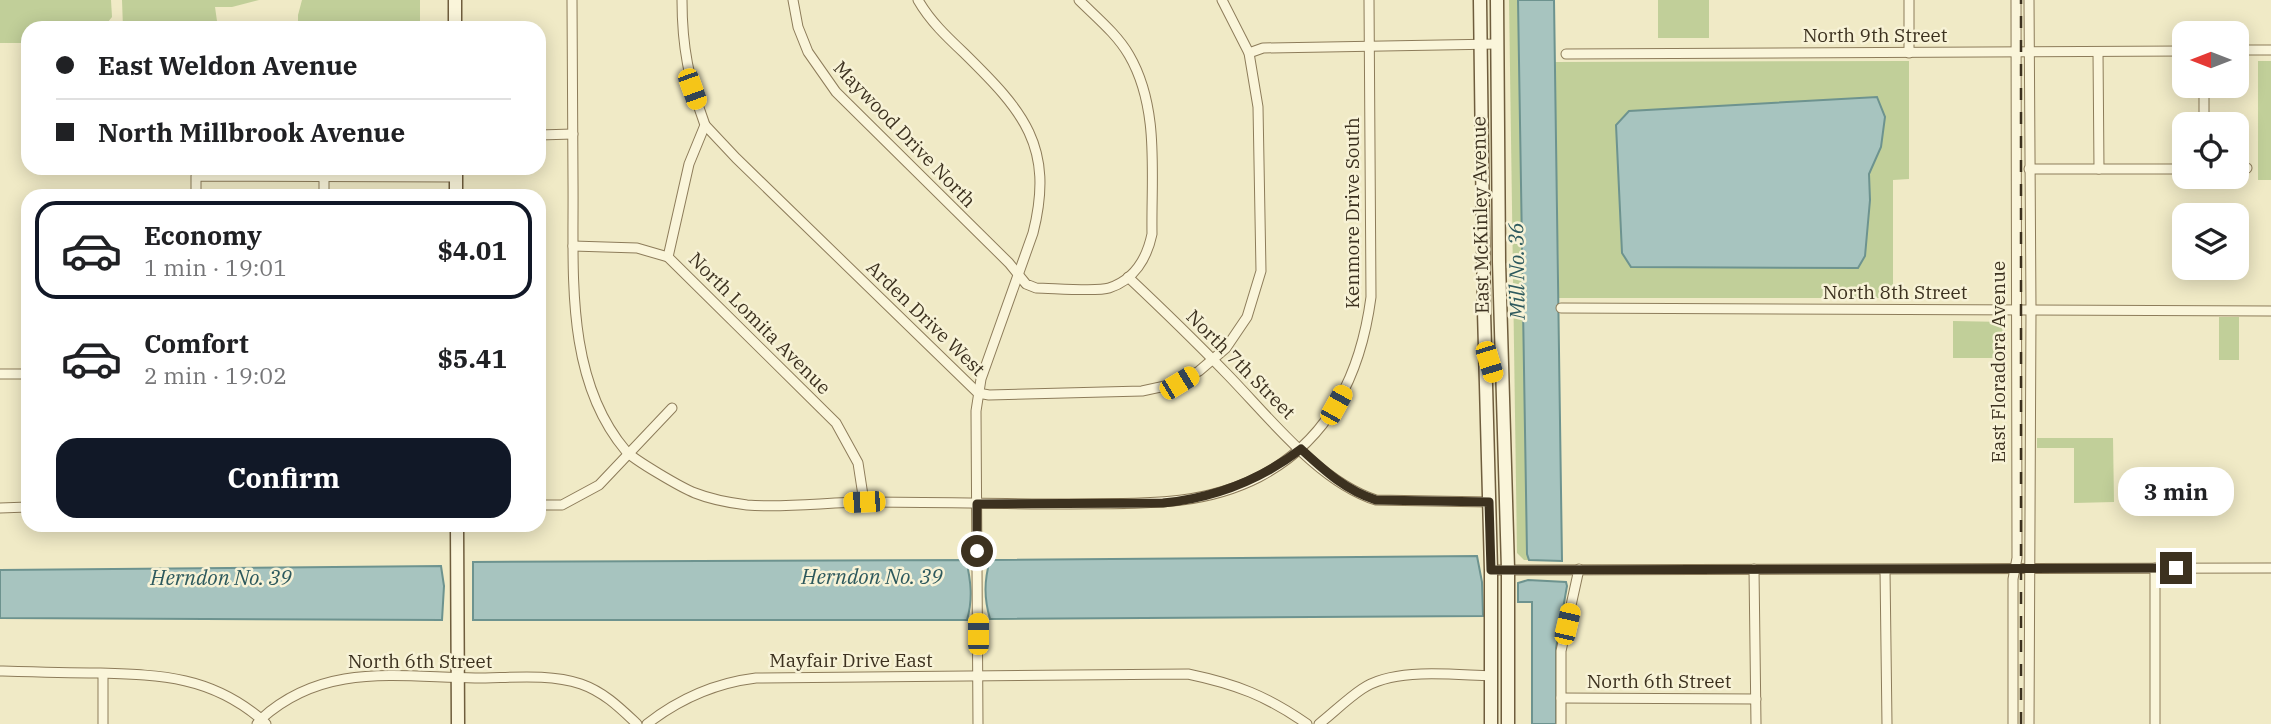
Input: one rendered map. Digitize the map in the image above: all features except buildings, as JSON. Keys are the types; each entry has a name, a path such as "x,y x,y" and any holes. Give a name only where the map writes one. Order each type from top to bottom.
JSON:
{"main road":[{"path":"455,0 455,21"},
{"name":"East McKinley Avenue","path":"1480,0 1491,570 1491,724"},
{"name":"East McKinley Avenue","path":"1497,0 1499,262 1508,569 1508,724"},
{"path":"1485,348 1493,376 1495,418 1497,423 1504,427"},
{"path":"457,532 458,724"},
{"path":"1492,676 1500,687 1501,724"}],"street":[{"path":"572,0 576,330 595,403 628,454"},
{"path":"668,257 689,164 705,125 686,63 682,35 682,0"},
{"name":"Maywood Drive North","path":"793,0 798,27 808,52 836,93 1009,263 1018,276"},
{"path":"918,0 942,31 1007,96 1026,123 1038,159 1041,188 1039,210 978,393 978,724"},
{"path":"1018,276 1026,284 1036,288 1108,289 1138,269 1152,234 1149,108 1144,87 1128,53 1110,30 1079,0"},
{"name":"Arden Drive West","path":"705,125 978,393 1142,391 1179,383 1213,360 1240,330 1247,317 1261,271 1258,107 1249,53 1222,0"},
{"name":"Kenmore Drive South","path":"628,454 694,493 746,505 864,502 1163,503 1186,501 1236,488 1262,475 1301,449 1336,405 1359,361 1367,330 1371,297 1369,0"},
{"path":"1909,0 1909,53"},
{"name":"East Floradora Avenue","path":"2013,724 2014,568 2017,558 2016,0"},
{"name":"East Floradora Avenue","path":"2029,0 2029,724"},
{"path":"1249,53 1263,48 1497,44"},
{"path":"2249,50 2271,50"},
{"name":"North 9th Street","path":"1566,54 2172,51"},
{"path":"2098,52 2099,169"},
{"path":"546,135 573,134"},
{"path":"2029,169 2172,169"},
{"path":"196,189 196,176 368,175"},
{"path":"324,176 324,189"},
{"name":"North Lomita Avenue","path":"573,246 637,248 668,257 836,423 858,463 864,502"},
{"name":"North 7th Street","path":"1128,277 1301,449 1342,485 1359,495 1376,500 1489,502"},
{"name":"North 8th Street","path":"1561,308 2271,311"},
{"path":"0,374 21,373"},
{"path":"546,505 562,505 599,485 672,408"},
{"path":"0,508 21,507"},
{"path":"2155,568 2155,724"},
{"path":"1491,570 2271,568"},
{"path":"1561,724 1561,651 1579,569"},
{"path":"1754,569 1756,724"},
{"path":"1885,570 1887,724"},
{"name":"North 6th Street","path":"0,671 147,674 184,679 235,700 261,722 282,702 343,677 368,675 545,678 570,681 596,690 609,698 637,724"},
{"path":"103,674 103,724"},
{"name":"Mayfair Drive East","path":"647,724 698,692 737,680 770,677 1188,674 1227,682 1257,694 1282,706 1307,724"},
{"path":"1319,724 1362,688 1383,679 1409,675 1492,676"},
{"name":"North 6th Street","path":"1561,698 1756,699"}],"green space":[{"path":"0,0 111,0 112,17 109,21 21,21 21,43 0,43"},
{"path":"122,0 259,0 232,7 215,7 217,21 123,21"},
{"path":"302,0 420,0 420,21 298,21"},
{"path":"1509,0 1518,0 1529,560 1524,560 1517,553"},
{"path":"1658,0 1709,0 1709,38 1658,38"},
{"path":"1909,61 1909,179 1893,180 1893,298 1559,298 1555,62"},
{"path":"2258,61 2271,61 2271,180 2258,180"},
{"path":"2219,317 2239,317 2239,360 2219,360"},
{"path":"1953,321 2005,322 2007,358 1953,358"},
{"path":"2037,438 2113,438 2114,502 2074,503 2074,448 2037,448"}],"water":[{"path":"1518,0 1554,0 1562,561 1529,560 1527,554"},
{"path":"1877,97 1885,117 1881,147 1869,174 1870,200 1865,256 1858,268 1631,267 1622,253 1616,125 1629,111"},
{"path":"1477,556 1482,582 1483,616 990,619 986,597 990,560"},
{"name":"Herndon No. 39","path":"966,560 971,590 967,620 473,620 473,562"},
{"name":"Herndon No. 39","path":"441,566 444,586 442,620 0,618 0,570"},
{"path":"1528,580 1566,582 1567,586 1556,648 1556,724 1532,724 1532,602 1518,602 1518,583"}],"railway":[{"path":"2021,0 2021,724"}],"route":[{"path":"977,551 977,504 1186,501 1236,488 1284,462 1301,449 1342,485 1359,495 1376,500 1489,502 1491,570 2176,568"}],"water label":[{"name":"Mill No. 36","path":"1516,271"}]}
